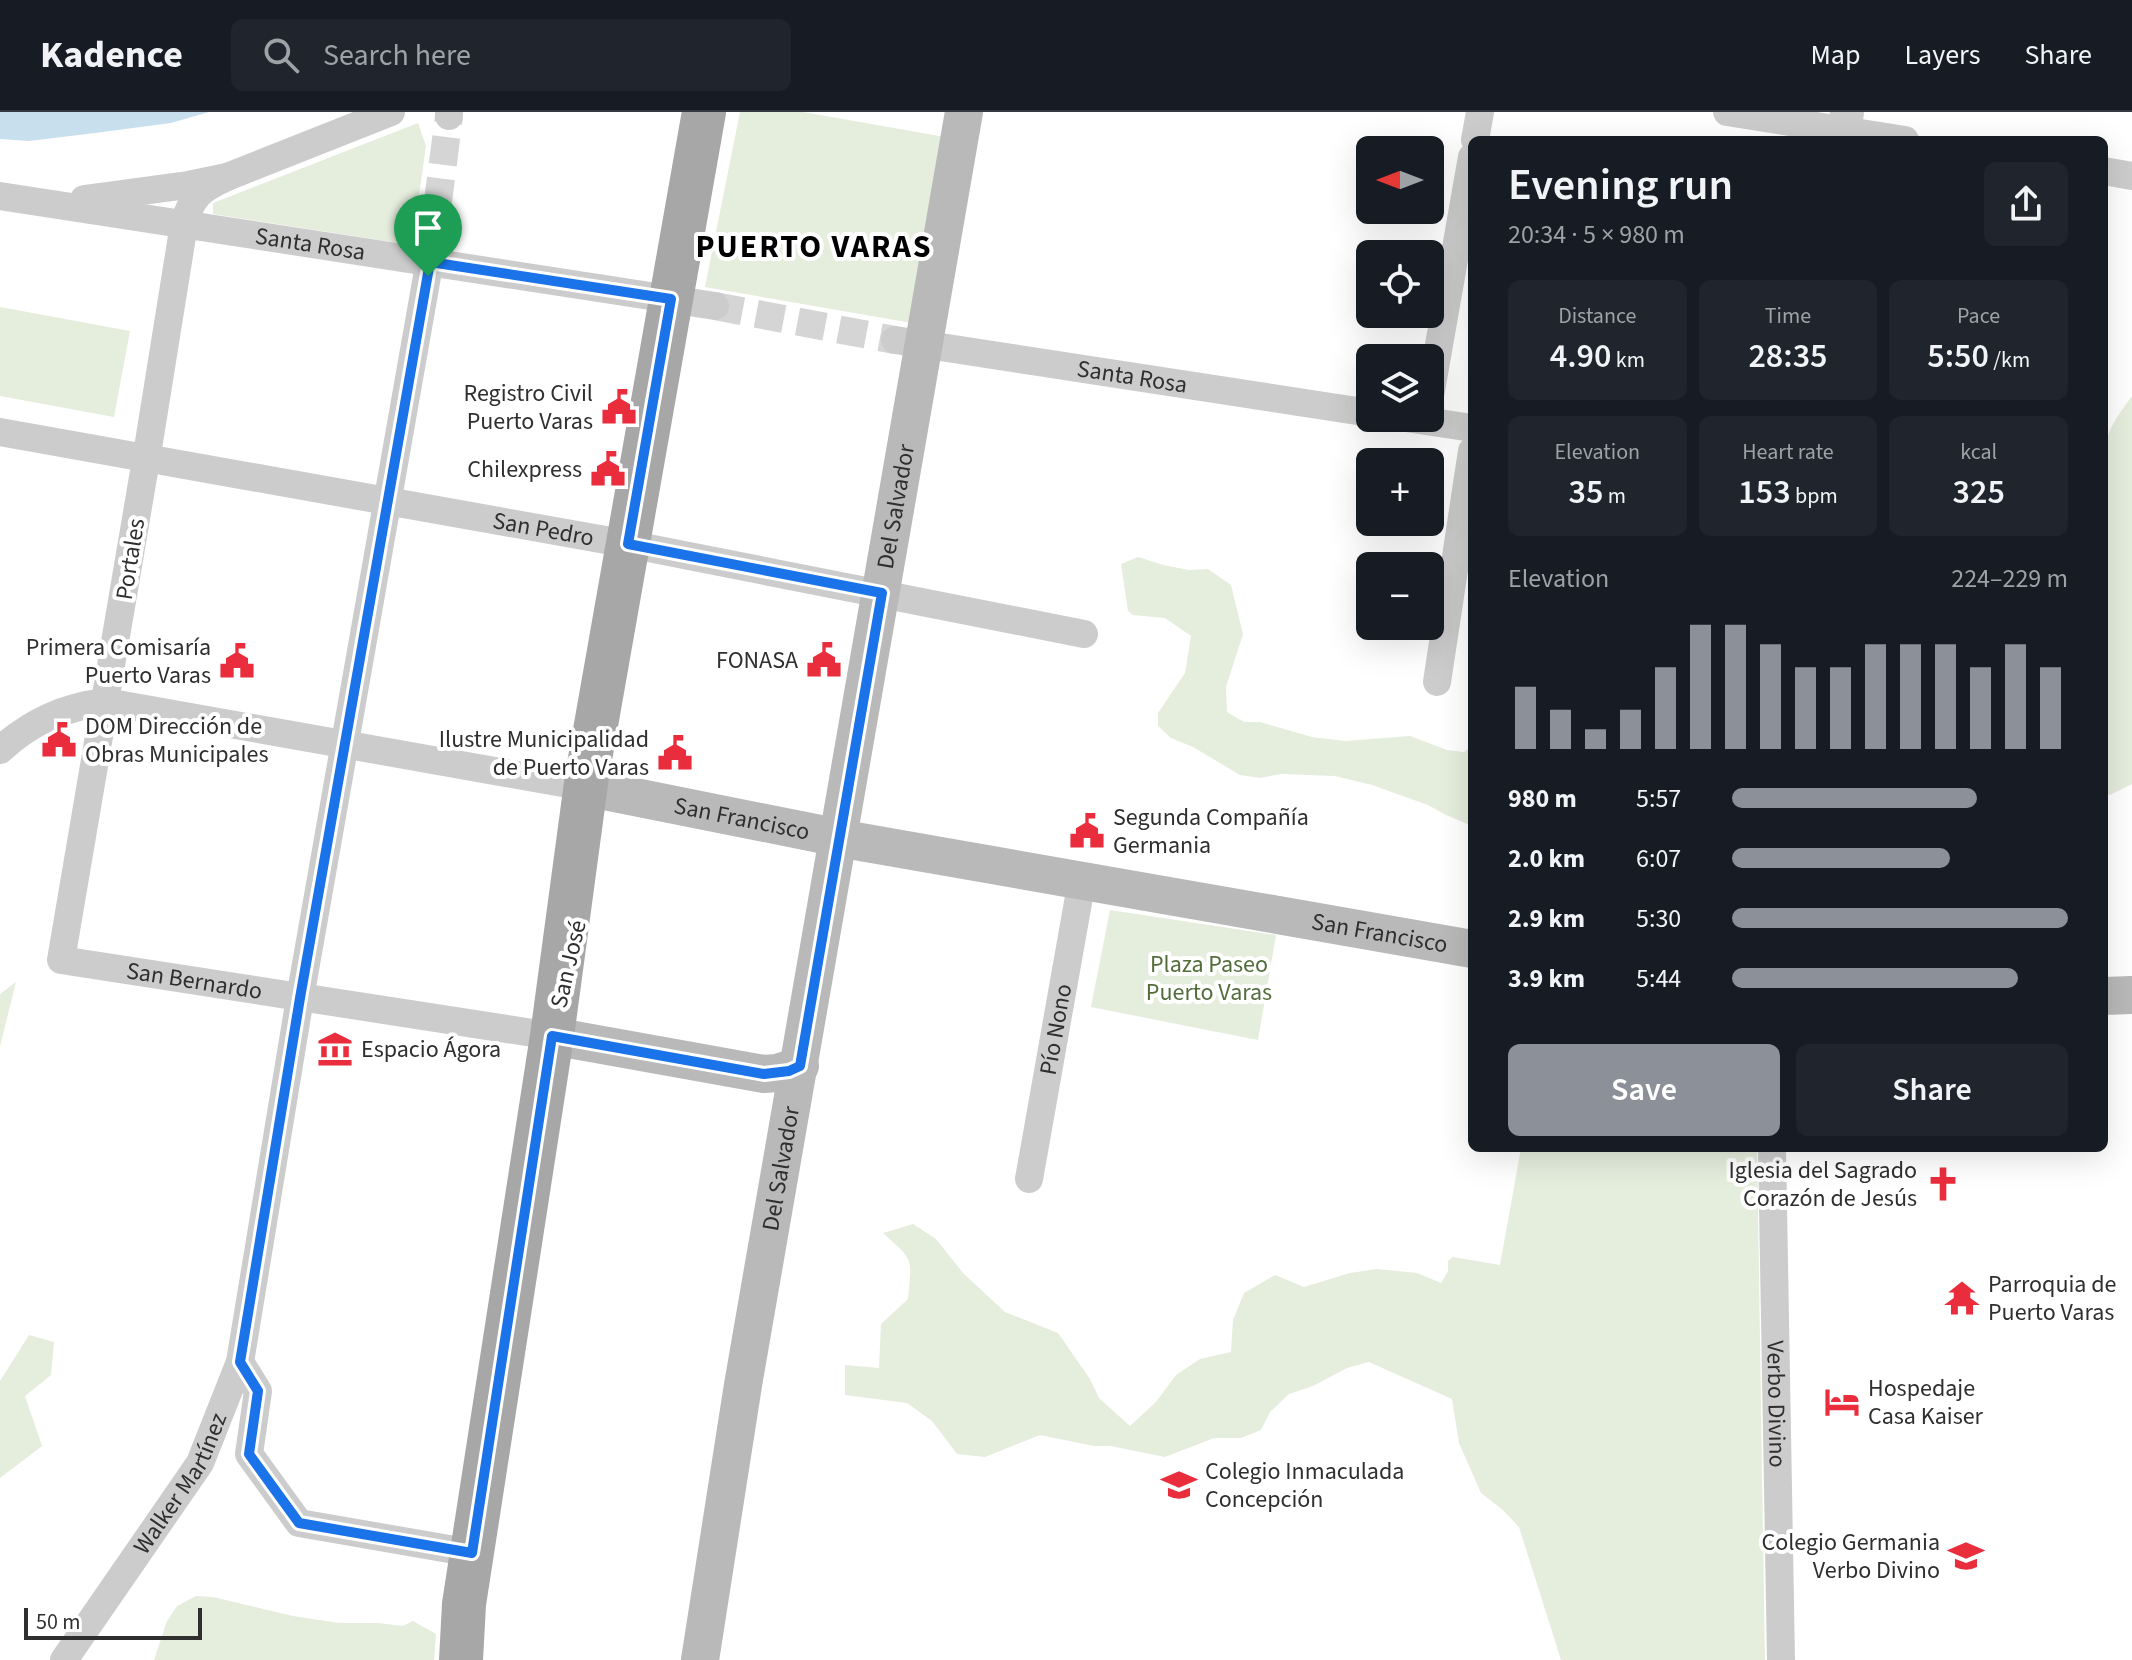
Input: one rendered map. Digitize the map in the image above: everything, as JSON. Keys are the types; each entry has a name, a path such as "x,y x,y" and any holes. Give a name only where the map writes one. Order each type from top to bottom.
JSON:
{"main road":[{"name":"San José","path":"693,302 704,112"},
{"name":"San José","path":"461,1660 464,1604 552,1036 639,546 693,302 727,112"},
{"name":"Del Salvador","path":"700,1660 743,1385 882,593 909,343 964,112"},
{"name":"San Francisco","path":"596,789 839,838 1468,948"},
{"path":"2108,996 2132,995"},
{"name":"San Bernardo","path":"552,1036 751,1072 777,1073 800,1066"},
{"name":"San Bernardo","path":"751,1072 775,1084 785,1098 790,1117"}],"street":[{"path":"36,201 101,198 227,177 391,112"},
{"path":"1476,136 1480,112"},
{"path":"1727,112 1844,127 1886,136"},
{"path":"2108,172 2132,176"},
{"name":"Portales","path":"61,960 184,224 188,208 198,194 205,187 227,177"},
{"path":"1435,344 1468,177"},
{"name":"Santa Rosa","path":"0,196 184,224 431,255 693,302"},
{"name":"Walker Martínez","path":"64,1660 200,1463 240,1362 300,998 431,255"},
{"name":"Santa Rosa","path":"909,343 1356,411"},
{"path":"1444,420 1468,427"},
{"name":"San Pedro","path":"0,432 639,546 1084,634"},
{"path":"1437,682 1468,477"},
{"path":"0,750 34,723 51,715 69,708 106,702"},
{"name":"San Francisco","path":"106,702 596,789"},
{"name":"Pío Nono","path":"1029,1179 1082,880"},
{"name":"San Bernardo","path":"61,960 552,1036"},
{"name":"Verbo Divino","path":"1772,1152 1781,1660"},
{"path":"240,1362 258,1391 249,1454 299,1523 472,1553"}],"green space":[{"path":"740,112 803,112 945,137 912,323 705,287"},
{"path":"418,123 426,146 412,245 213,214 213,203"},
{"path":"0,307 130,331 114,417 0,396"},
{"path":"2132,396 2132,784 2108,795 2108,437 2117,417"},
{"path":"1138,557 1189,570 1208,569 1231,585 1243,634 1226,687 1227,712 1244,722 1260,722 1312,737 1345,741 1410,736 1447,750 1464,752 1468,749 1468,824 1428,805 1372,785 1335,776 1281,774 1260,778 1240,775 1193,747 1171,738 1158,726 1158,713 1185,673 1191,636 1165,618 1133,615 1128,611 1121,564"},
{"name":"Plaza Paseo Puerto Varas","path":"1110,910 1276,935 1258,1040 1091,1007"},
{"path":"16,982 2,1038 0,1047 0,994"},
{"path":"1520,1152 1757,1152 1765,1660 1561,1660 1519,1527 1481,1493 1459,1443 1452,1399 1369,1362 1347,1368 1313,1386 1289,1394 1270,1412 1261,1430 1241,1438 1214,1438 1165,1457 1040,1435 985,1457 957,1454 932,1421 907,1403 845,1395 845,1365 879,1368 881,1324 908,1299 909,1261 883,1233 913,1224 936,1239 963,1273 1005,1312 1058,1333 1090,1379 1099,1398 1130,1426 1156,1402 1176,1375 1200,1359 1231,1352 1233,1320 1244,1293 1275,1275 1304,1287 1350,1273 1377,1269 1417,1273 1441,1283 1448,1271 1448,1261 1453,1257 1500,1265"},
{"path":"29,1335 54,1342 51,1375 25,1396 42,1446 0,1478 0,1381"},
{"path":"196,1596 339,1623 403,1626 413,1621 436,1634 434,1660 154,1660 167,1621 177,1606"}],"water":[{"path":"0,112 209,112 171,123 29,141 0,139"}],"tunnel":[{"path":"432,248 449,116"},
{"path":"715,306 895,340"}],"place":[{"name":"Registro Civil Puerto Varas","path":"619,407"},
{"name":"Chilexpress","path":"608,469"},
{"name":"FONASA","path":"824,660"},
{"name":"Primera Comisaría Puerto Varas","path":"237,661"},
{"name":"DOM Dirección de Obras Municipales","path":"59,740"},
{"name":"Ilustre Municipalidad de Puerto Varas","path":"675,753"},
{"name":"Segunda Compañía Germania","path":"1087,831"},
{"name":"Espacio Ágora","path":"335,1049"},
{"name":"Iglesia del Sagrado Corazón de Jesús","path":"1943,1184"},
{"name":"Parroquia de Puerto Varas","path":"1962,1298"},
{"name":"Hospedaje Casa Kaiser","path":"1842,1402"},
{"name":"Colegio Inmaculada Concepción","path":"1179,1485"},
{"name":"Colegio Germania Verbo Divino","path":"1966,1556"}],"district":[{"name":"PUERTO VARAS","path":"814,246"}],"route":[{"path":"430,262 671,299 628,544 882,593 800,1066 789,1071 764,1074 552,1036 472,1553 299,1523 249,1454 258,1391 240,1362 300,998 428,276 430,262"}]}
